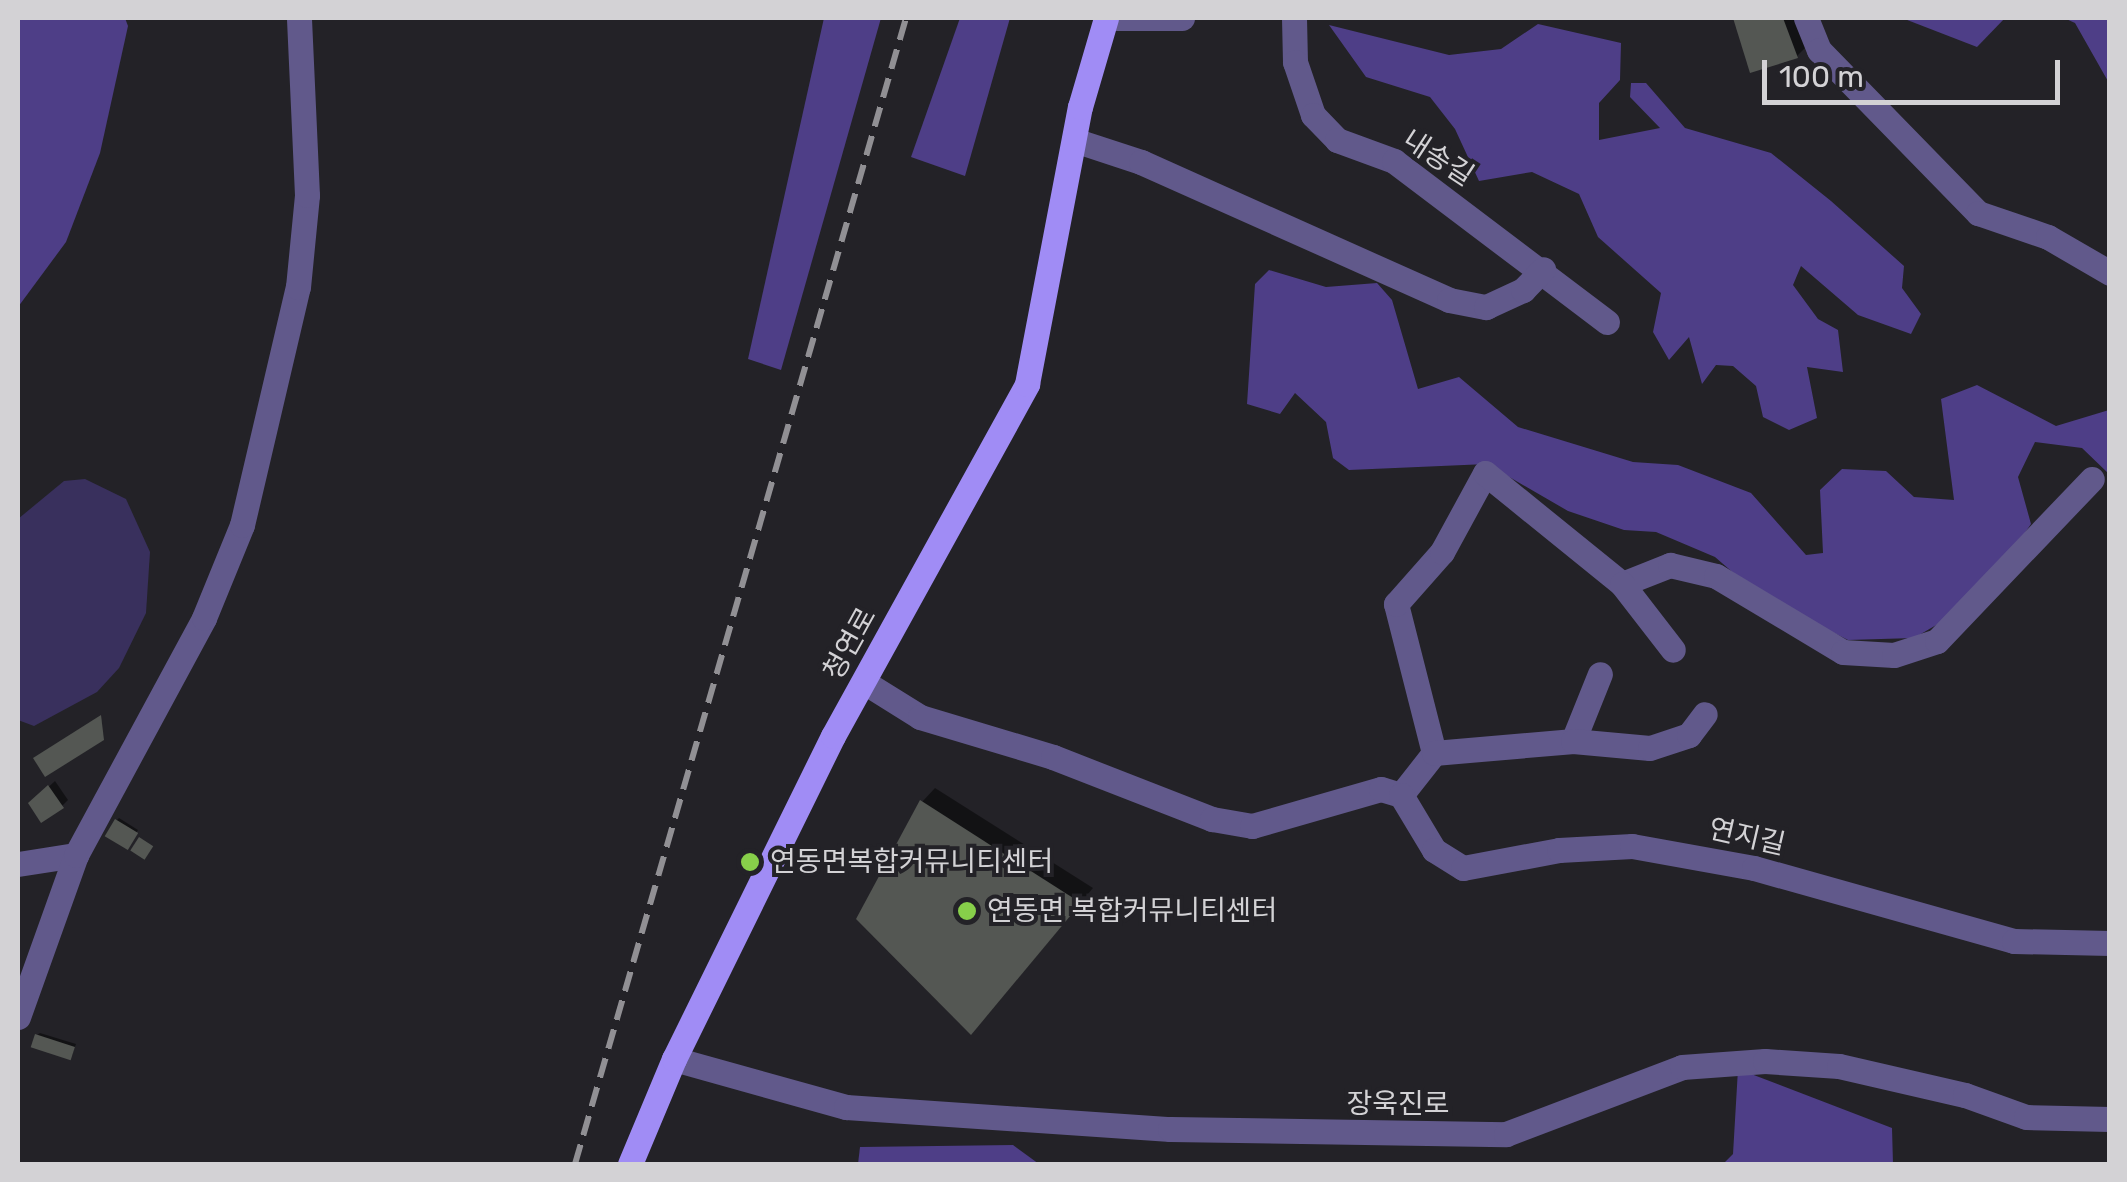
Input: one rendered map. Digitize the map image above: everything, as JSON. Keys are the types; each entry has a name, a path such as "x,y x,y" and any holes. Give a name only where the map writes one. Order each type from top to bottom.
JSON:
{"main road":[{"name":"청연로","path":"630,1164 674,1059 864,682 1027,384 1074,140 1106,18"}],"street":[{"path":"18,1017 76,855 204,618 242,525 298,287 308,195 299,18"},
{"path":"1106,18 1182,18"},
{"name":"내송길","path":"1294,18 1295,62 1313,115 1336,140 1394,161 1543,269 1606,322"},
{"path":"1806,18 1819,50 1978,213 2048,237 2110,273"},
{"path":"1074,140 1141,162 1449,300 1486,307 1522,290 1543,269"},
{"path":"1434,753 1396,604 1442,552 1485,473 1622,584 1673,650"},
{"path":"1622,584 1670,564 1716,576 1843,652 1894,655 1938,641 2092,479"},
{"path":"1573,741 1600,674"},
{"path":"864,682 920,717 1053,757 1212,819 1252,826 1381,789 1401,795 1434,753 1573,741 1650,748 1689,735 1706,714"},
{"name":"연지길","path":"1401,795 1434,850 1464,868 1559,850 1632,846 1754,868 2014,941 2110,944"},
{"path":"18,864 76,855"},
{"name":"장욱진로","path":"674,1059 846,1106 1170,1129 1506,1134 1682,1067 1766,1061 1840,1066 1965,1094 2026,1117 2110,1120"}],"shaded area":[{"path":"18,18 125,18 128,26 100,153 66,242 18,307"},
{"path":"824,18 881,18 781,370 748,359"},
{"path":"960,18 1010,18 965,176 911,157"},
{"path":"1902,18 2005,18 1977,47"},
{"path":"2064,18 2109,18 2109,83 2075,23"},
{"path":"1538,24 1621,43 1620,80 1599,103 1599,140 1660,128 1630,97 1631,83 1646,83 1685,128 1771,153 1831,201 1904,266 1902,288 1921,314 1911,334 1858,315 1801,266 1793,285 1818,319 1838,330 1843,372 1807,367 1817,418 1789,430 1763,417 1756,386 1733,366 1716,365 1702,384 1689,337 1669,360 1653,332 1661,293 1598,237 1579,194 1532,172 1479,181 1455,129 1430,97 1366,77 1329,25 1449,55 1501,49"},
{"path":"1269,270 1326,287 1377,283 1392,300 1418,389 1459,377 1518,427 1633,462 1678,465 1751,493 1806,555 1823,553 1820,490 1842,469 1886,471 1914,497 1954,500 1941,399 1977,385 2056,426 2109,410 2109,474 2082,448 2035,442 2018,477 2031,524 1979,600 1914,638 1848,640 1759,595 1715,557 1656,532 1624,530 1568,511 1487,464 1349,470 1333,458 1326,422 1295,393 1280,414 1247,404 1255,284"},
{"path":"85,479 126,499 150,552 146,613 119,668 97,692 34,726 18,720 18,519 64,481"},
{"path":"1738,1069 1892,1128 1893,1164 1723,1164 1733,1154"},
{"path":"1013,1145 1039,1164 858,1164 860,1147"}],"building":[{"path":"1733,18 1783,18 1798,58 1750,73"},
{"path":"101,715 104,740 45,777 33,758"},
{"path":"48,785 64,808 41,823 28,803"},
{"name":"연동면 복합커뮤니티센터","path":"920,800 1081,903 971,1035 856,919"},
{"path":"115,819 138,833 128,850 105,836"},
{"path":"139,837 153,846 145,860 130,850"},
{"path":"35,1034 75,1047 71,1060 31,1047"}],"railway":[{"path":"575,1164 906,18"}],"place":[{"name":"연동면복합커뮤니티센터","path":"750,862"},
{"name":"연동면 복합커뮤니티센터","path":"967,911"}]}
